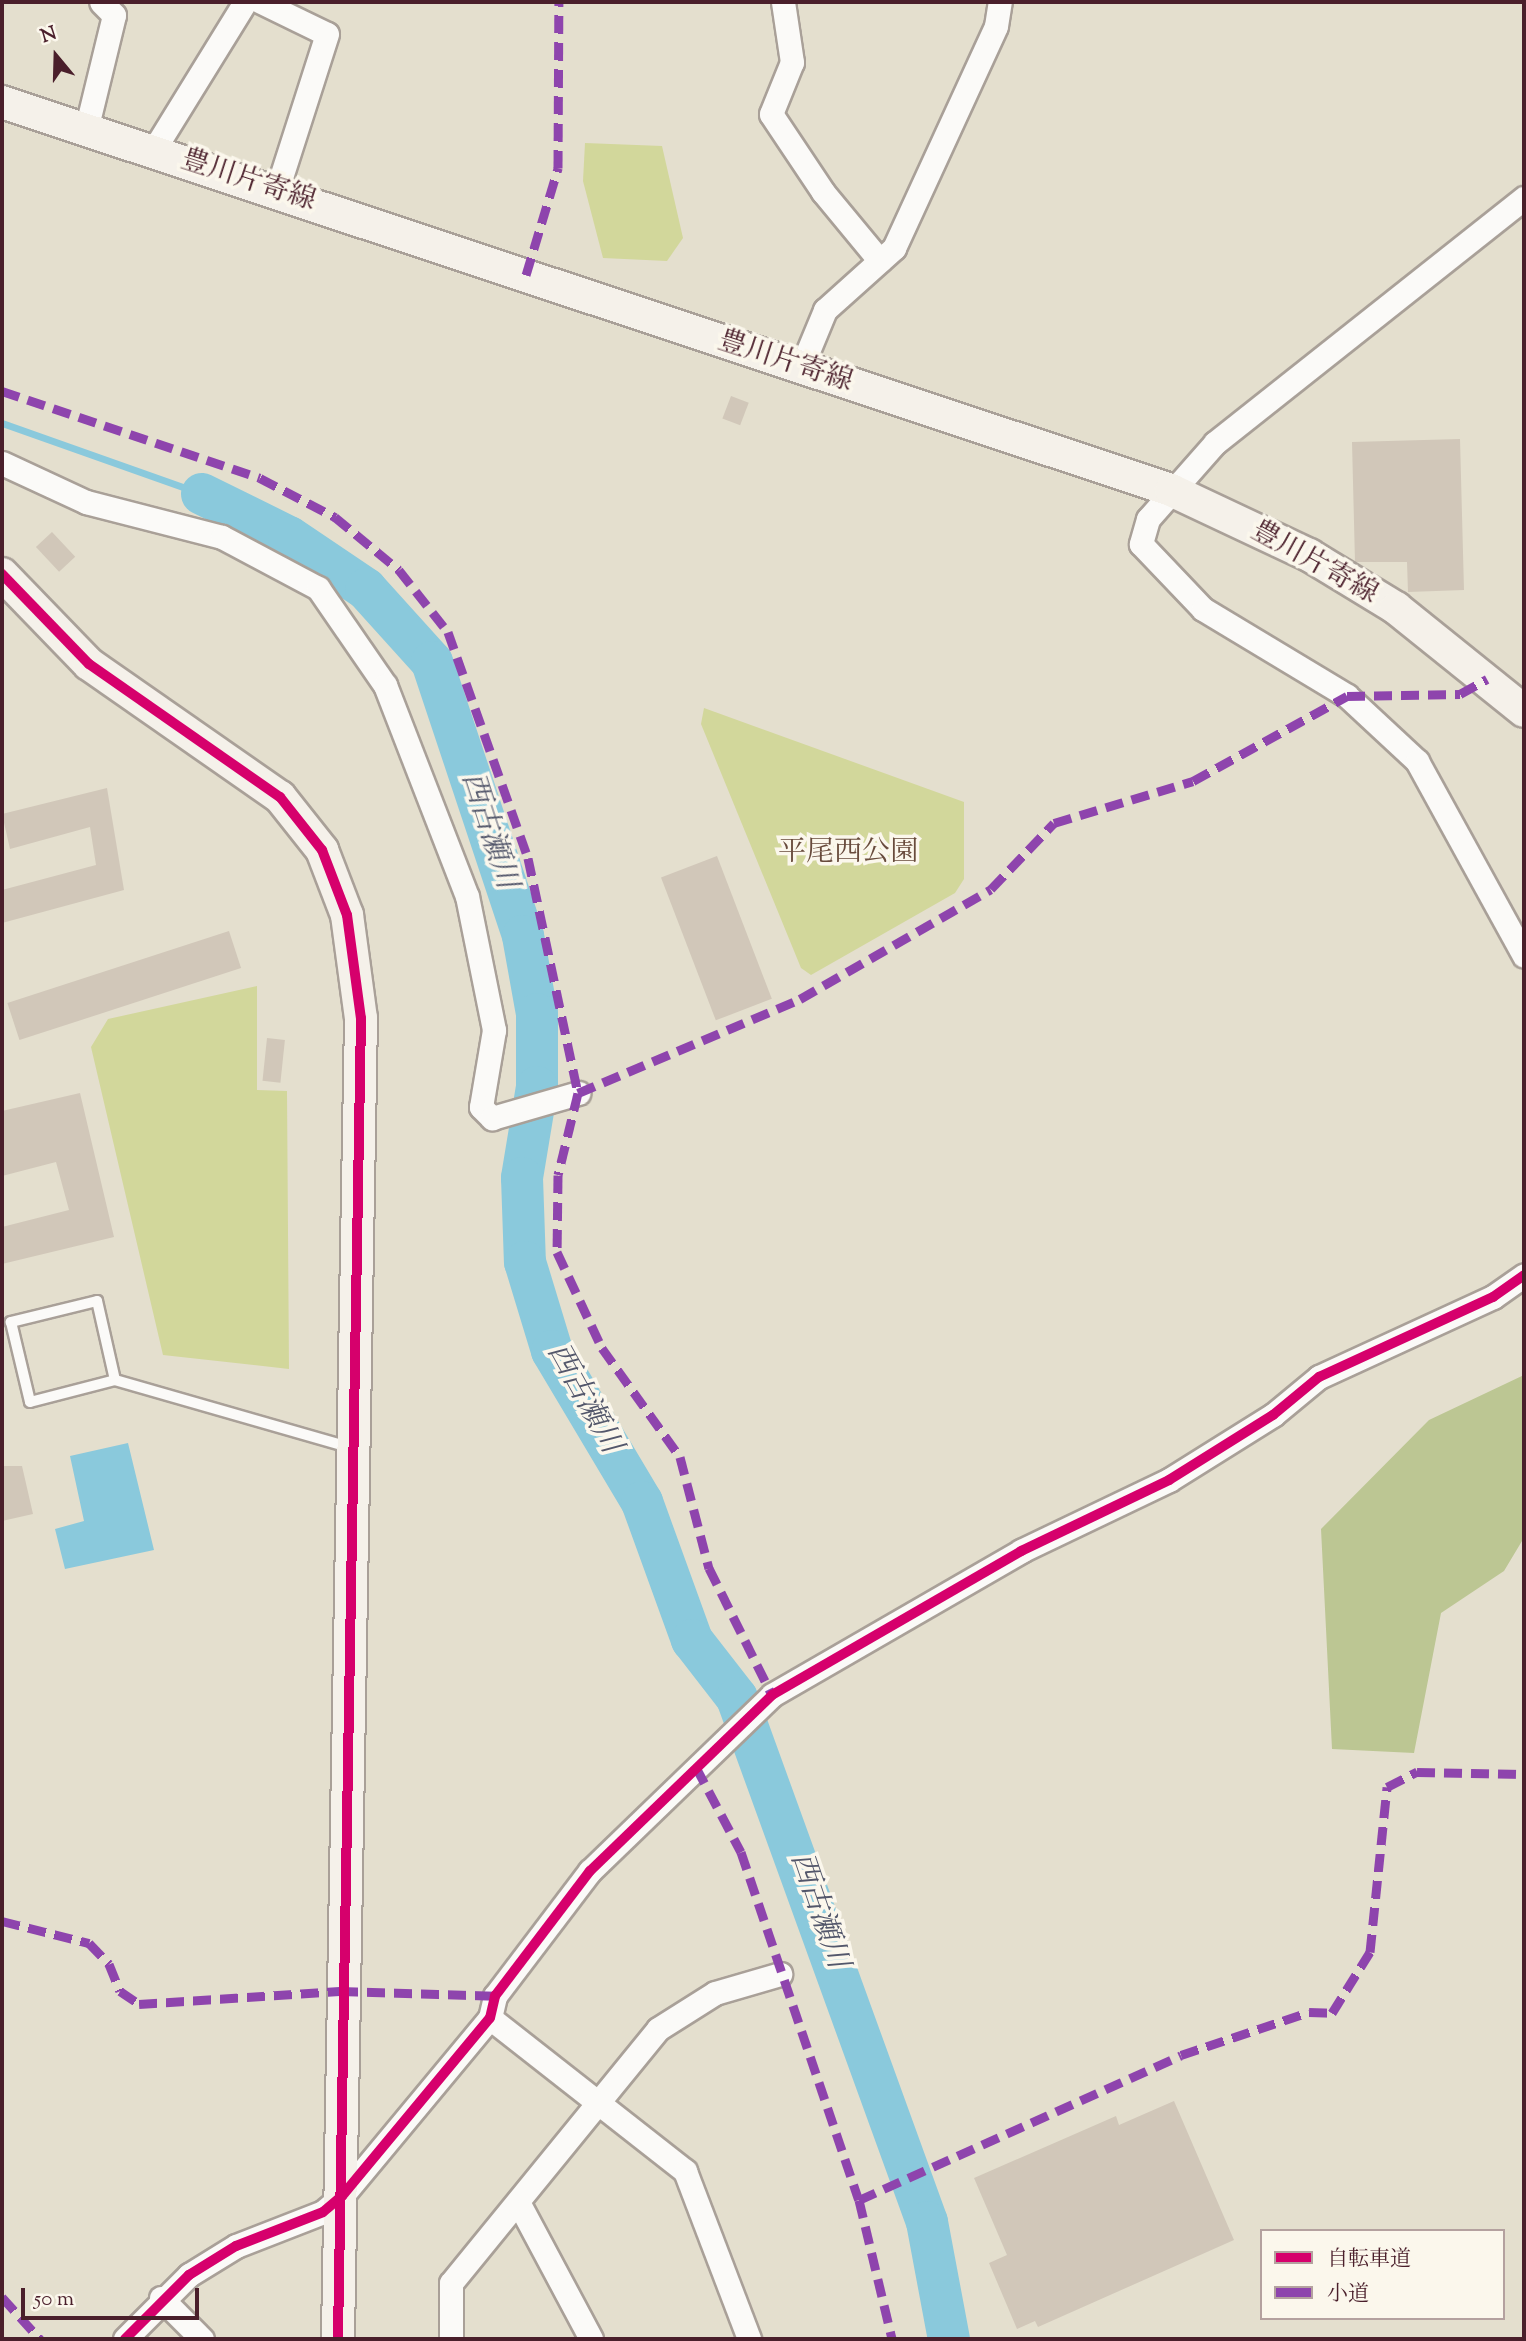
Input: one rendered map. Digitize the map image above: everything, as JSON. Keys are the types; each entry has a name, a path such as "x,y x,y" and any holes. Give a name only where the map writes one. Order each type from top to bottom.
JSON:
{"street":[{"path":"86,130 114,15 101,2"},
{"path":"153,151 245,2"},
{"path":"261,2 327,34 277,190"},
{"path":"783,2 792,62 771,114 823,192 880,261"},
{"path":"801,368 825,310 880,261 900,236 996,26 1000,2"},
{"name":"豊川片寄線","path":"2,102 277,190 1171,490 1309,555 1396,608 1524,710"},
{"path":"1524,198 1214,443 1148,519 1142,544 1203,609 1347,696 1417,761 1524,956"},
{"path":"2,463 86,502 222,537 318,588 385,685 436,804 467,896 494,1030 481,1107 492,1118 578,1093"},
{"path":"2,574 89,664 280,797 321,850 347,915 361,1018 349,1447 342,2196 338,2339"},
{"path":"125,2339 161,2298 236,2246 323,2212 342,2196 490,2018 495,1996 590,1871 772,1695 1010,1557 1169,1480 1273,1415 1319,1377 1493,1297 1524,1275"},
{"path":"451,2339 451,2283 600,2103 657,2029 715,1993 780,1974"},
{"path":"490,2018 685,2171 749,2339"},
{"path":"518,2202 591,2339"},
{"path":"161,2298 202,2339"}],"lane":[{"path":"115,1380 97,1301 11,1322 30,1402 115,1380 349,1447"}],"green space":[{"path":"585,143 662,146 683,238 667,261 603,258 583,181"},
{"name":"平尾西公園","path":"704,708 964,802 964,879 955,893 811,975 801,968 701,724"},
{"path":"257,986 257,1090 287,1091 289,1369 163,1355 91,1047 108,1019"},
{"path":"1524,1375 1522,1541 1504,1571 1441,1613 1414,1753 1332,1749 1321,1529 1429,1420"}],"water":[{"path":"128,1443 154,1550 65,1569 55,1529 84,1521 70,1456"}],"building":[{"path":"731,396 749,403 740,425 722,418"},
{"path":"1460,439 1464,590 1408,592 1407,562 1355,562 1352,442"},
{"path":"52,532 75,557 59,572 36,547"},
{"path":"107,788 124,890 2,923 2,890 96,865 90,827 10,849 2,814"},
{"path":"717,856 772,999 716,1020 661,878"},
{"path":"229,931 241,968 19,1040 7,1003"},
{"path":"267,1038 285,1040 280,1083 263,1081"},
{"path":"80,1093 114,1237 2,1264 2,1227 69,1210 56,1162 2,1176 2,1111"},
{"path":"2,1466 22,1466 33,1514 2,1521"},
{"path":"1174,2101 1234,2240 1038,2327 1035,2321 1017,2329 989,2263 1007,2255 974,2178 1116,2116 1119,2125"}],"waterway":[{"name":"西古瀬川","path":"2,423 202,494"},
{"name":"西古瀬川","path":"202,494 289,537 366,589 432,662 523,936 537,1014 537,1087 522,1178 525,1262 552,1351 642,1502 692,1640 737,1698 927,2222 949,2339"}],"marked path":[{"path":"526,275 558,168 559,2"},
{"path":"2,391 260,478 335,517 399,570 448,632 528,858 578,1093 558,1175 557,1252 602,1348 680,1457 709,1568 772,1695"},
{"path":"578,1093 800,999 991,889 1054,823 1193,781 1347,696 1460,694 1487,679"},
{"path":"696,1767 741,1852 859,2200 892,2339"},
{"path":"859,2200 1181,2055 1309,2012 1332,2013 1370,1952 1387,1787 1417,1772 1524,1774"},
{"path":"2,1921 89,1943 109,1964 120,1991 139,2004 340,1991 495,1996"},
{"path":"2,2297 40,2339"}],"cycle path":[{"path":"2,574 89,664 280,797 322,850 347,915 361,1018 338,2339"},
{"path":"125,2339 189,2275 236,2246 323,2212 342,2196 490,2018 495,1996 590,1871 772,1695 1021,1551 1169,1480 1273,1415 1319,1377 1493,1297 1524,1275"}]}
